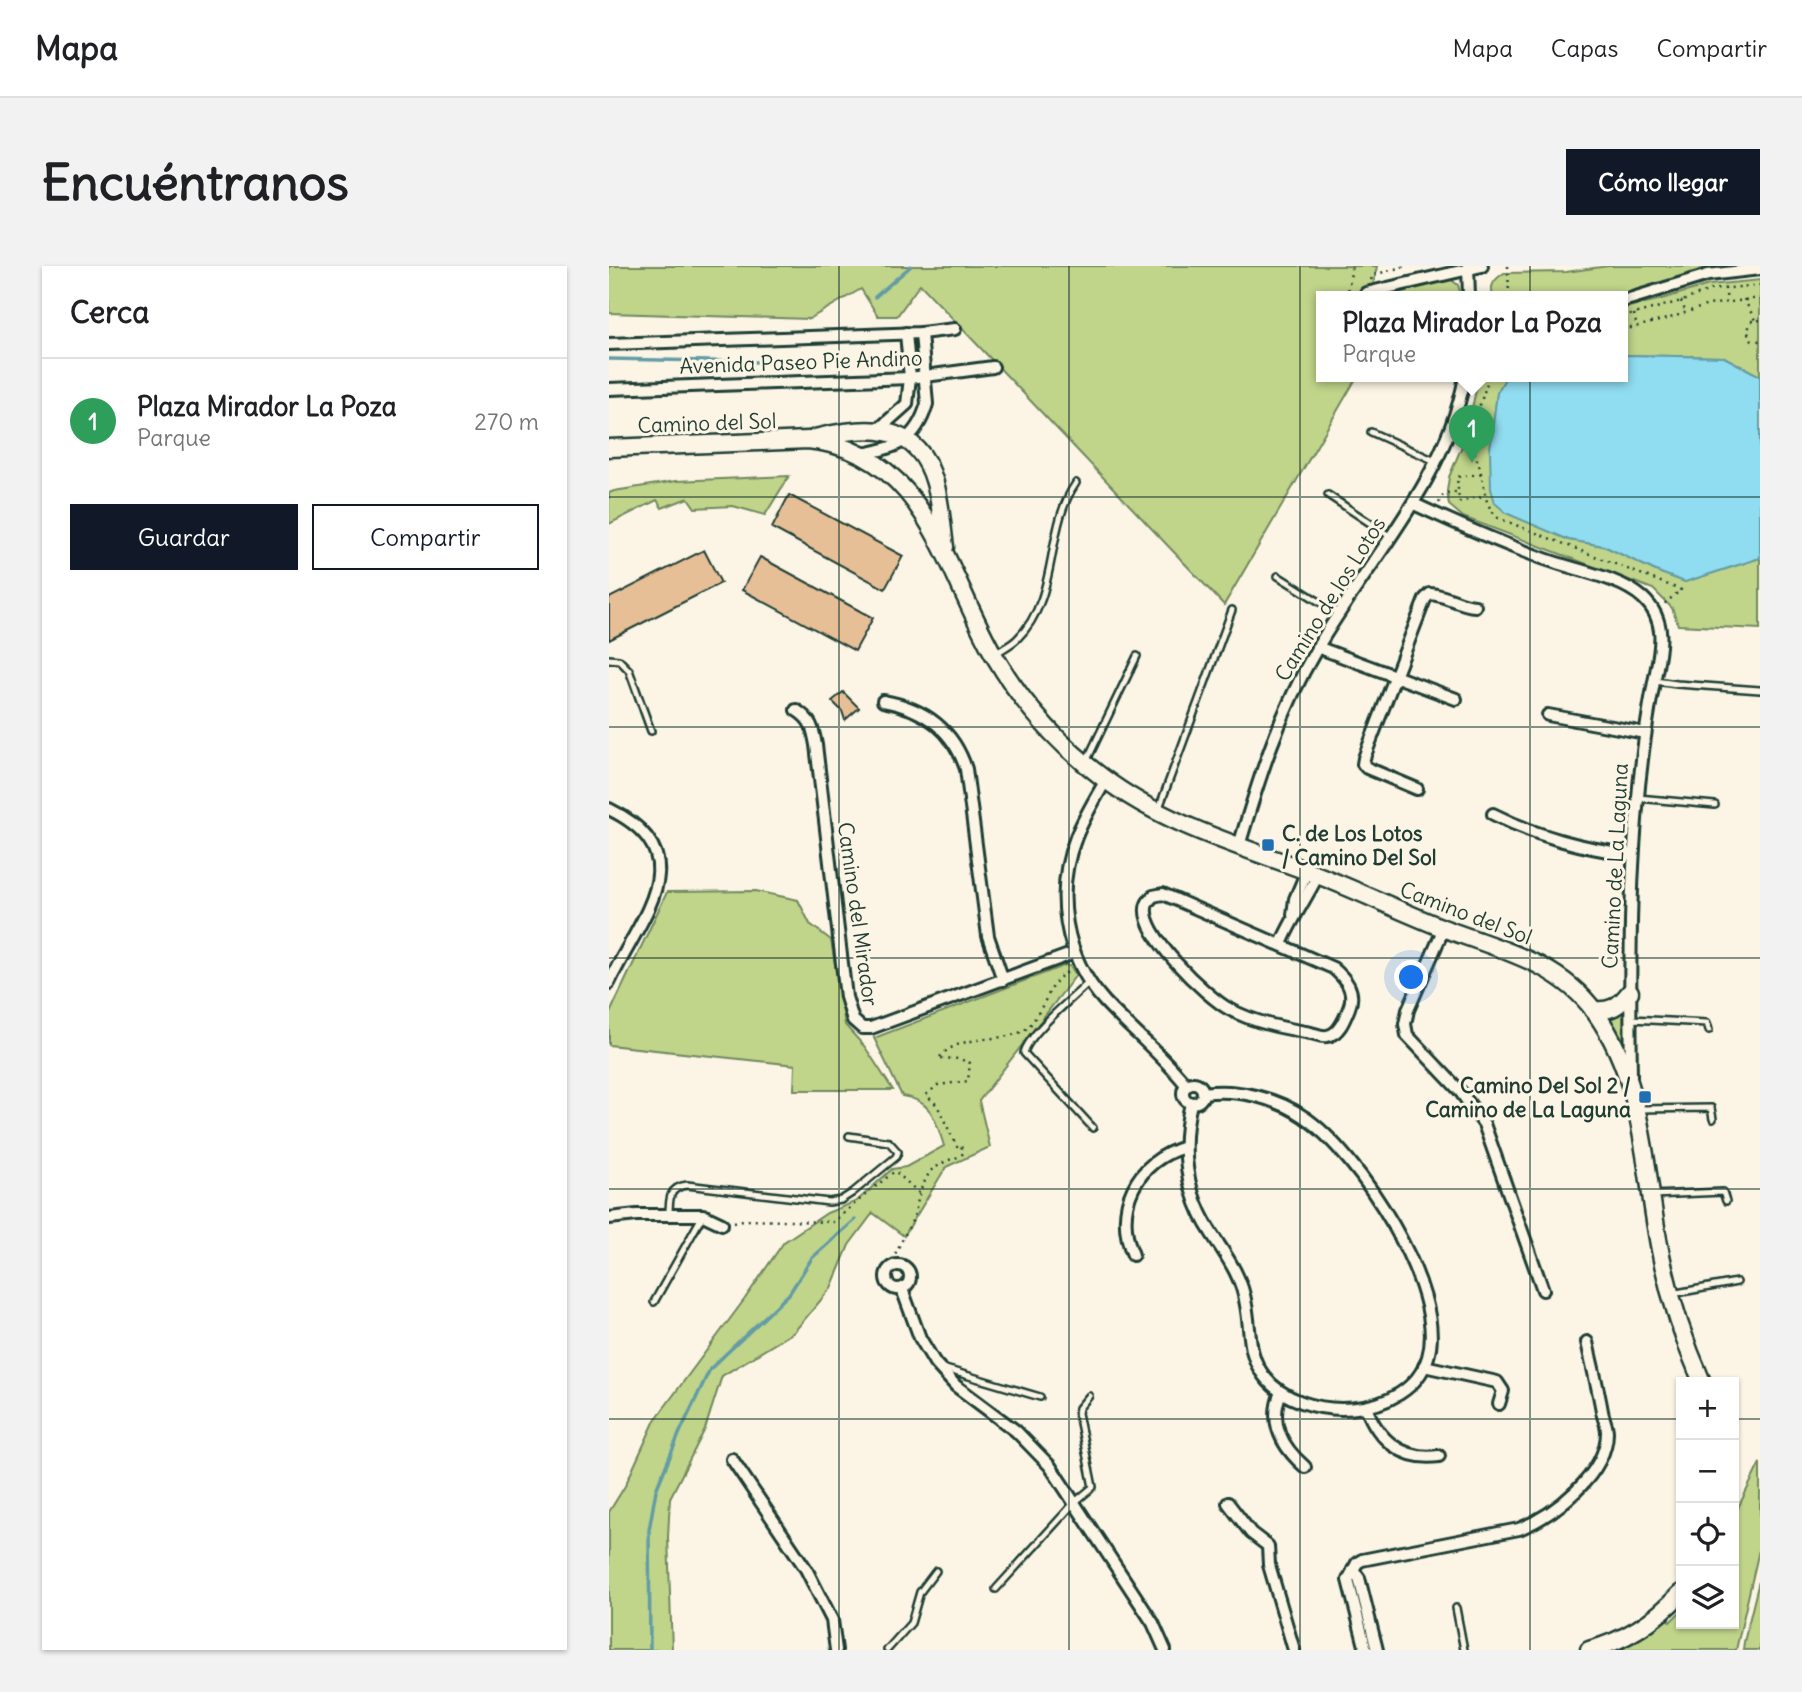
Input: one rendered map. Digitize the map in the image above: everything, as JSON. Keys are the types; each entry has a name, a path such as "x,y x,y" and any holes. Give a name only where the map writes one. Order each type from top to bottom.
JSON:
{"street":[{"path":"1374,291 1468,267 1482,266"},
{"path":"1468,267 1469,291"},
{"path":"1628,299 1709,275 1760,269"},
{"name":"Avenida Paseo Pie Andino","path":"609,344 921,333 955,329"},
{"path":"879,429 907,404 910,378 907,333"},
{"path":"862,454 888,449 906,440 924,415 927,404 921,333"},
{"name":"Avenida Paseo Pie Andino","path":"609,389 910,378 993,367"},
{"name":"Camino de los Lotos","path":"1239,846 1272,742 1290,699 1318,647 1414,504 1437,462 1455,418 1464,382"},
{"name":"Camino del Sol","path":"808,440 840,432 879,429 906,440 923,457 934,479 947,556"},
{"name":"Camino del Sol","path":"609,448 808,440 836,444 862,454 889,472 905,488 947,556 994,655 1030,707 1085,764 1158,812 1444,928 1531,960 1561,980 1593,1010 1608,1034 1631,1086"},
{"path":"1414,504 1546,560 1633,590 1655,612"},
{"path":"1417,789 1363,764 1425,599 1430,594 1475,606"},
{"name":"Camino de La Laguna","path":"1655,612 1662,639 1645,733 1632,855 1631,1086 1660,1253 1686,1346 1700,1377"},
{"path":"1318,647 1456,699"},
{"path":"883,701 904,705 923,714 941,727 961,753 966,769 988,936 1003,980"},
{"name":"Camino del Mirador","path":"796,710 807,717 813,726 846,996 853,1020 862,1028 871,1028 1075,957"},
{"path":"1548,715 1645,733"},
{"path":"1106,780 1076,837 1067,871 1066,918 1075,957 1089,982 1105,1002 1162,1056 1187,1086"},
{"path":"609,809 642,830 654,849 659,867 655,895 609,983"},
{"path":"1493,814 1548,838 1632,855"},
{"path":"1281,944 1292,918 1309,893 1312,873"},
{"path":"1163,894 1221,921 1281,944 1333,968 1345,978 1352,1001 1337,1031 1327,1036 1305,1032 1255,1021 1227,1008 1164,951 1146,914 1146,905 1153,896 1163,894"},
{"path":"1444,928 1408,1010 1405,1024 1407,1035 1460,1091 1484,1124 1543,1290"},
{"path":"1593,1010 1607,1011 1621,1004 1630,992"},
{"path":"1187,1086 1196,1084 1201,1087 1203,1093 1201,1099 1191,1103"},
{"path":"1187,1086 1184,1096 1191,1103"},
{"path":"1191,1103 1185,1147 1189,1180 1198,1210 1242,1286 1250,1343 1255,1361 1265,1378 1281,1392 1317,1405 1338,1408 1366,1407 1383,1403 1400,1394 1425,1366 1431,1337 1427,1304 1393,1224 1354,1165 1318,1127 1290,1109 1251,1096 1217,1091 1203,1093"},
{"path":"1133,1255 1127,1221 1134,1186 1150,1164 1185,1147"},
{"path":"609,1219 637,1215 703,1215 722,1224"},
{"path":"895,1266 903,1266 911,1275 909,1283 902,1289 892,1287 887,1282 887,1274 895,1266"},
{"path":"902,1289 919,1338 939,1367 968,1396 1028,1442 1050,1466 1153,1623 1164,1650"},
{"path":"1377,1650 1348,1580 1361,1560 1519,1529 1536,1522 1566,1501 1590,1474 1601,1457 1607,1432 1587,1342"},
{"path":"1425,1366 1497,1382 1503,1391 1499,1404"},
{"path":"1281,1392 1275,1411 1278,1431 1288,1450 1305,1467"},
{"path":"1366,1407 1380,1434 1397,1449 1422,1457 1439,1456"},
{"path":"732,1459 806,1569 832,1620 836,1650"},
{"path":"1228,1503 1251,1533 1269,1546 1269,1565 1294,1650"},
{"path":"1588,1650 1613,1642 1646,1624 1676,1597"},
{"path":"1362,1609 1366,1650"}],"lane":[{"path":"1371,432 1437,462"},
{"path":"994,655 1017,639 1040,602 1060,515 1076,483"},
{"path":"1328,495 1391,537"},
{"path":"1277,576 1339,614"},
{"path":"1158,812 1231,610"},
{"path":"1085,764 1137,656"},
{"path":"609,659 619,660 629,670 651,731"},
{"path":"1654,680 1760,690"},
{"path":"1637,798 1715,805"},
{"path":"1089,982 1035,1035 1026,1045 1024,1053 1093,1128"},
{"path":"1631,1019 1707,1023 1709,1030"},
{"path":"1636,1109 1711,1108 1713,1119"},
{"path":"669,1215 669,1196 673,1190 687,1185 829,1202 841,1200 896,1157 898,1152 888,1142 849,1136"},
{"path":"1652,1195 1723,1192 1726,1201"},
{"path":"653,1302 703,1215"},
{"path":"1670,1294 1737,1282"},
{"path":"939,1367 1040,1397"},
{"path":"996,1589 1093,1487 1078,1413 1089,1396"},
{"path":"887,1650 911,1623 920,1592 936,1572"},
{"path":"1455,1608 1464,1650"}],"path":[{"path":"1348,291 1352,266"},
{"path":"1367,291 1373,275 1406,266"},
{"path":"1508,266 1509,291"},
{"path":"1628,316 1710,290 1760,285"},
{"path":"1724,288 1727,301"},
{"path":"1628,329 1708,305 1760,298"},
{"path":"1744,299 1755,320"},
{"path":"1681,301 1686,313"},
{"path":"1634,314 1637,328"},
{"path":"1760,320 1755,320 1747,327 1747,334 1752,340 1760,341"},
{"path":"1488,382 1474,431 1474,450 1482,474 1484,496 1498,518 1681,590 1655,612"},
{"path":"1482,474 1457,477 1457,492 1459,502 1484,496"},
{"path":"1433,513 1444,493 1457,492"},
{"path":"895,1266 892,1260 914,1217 930,1171 963,1153 961,1145 957,1147 937,1105 926,1095 938,1085 968,1081 970,1063 960,1059 939,1058 946,1049 970,1041 1014,1034 1027,1029 1060,977 1070,971 1075,957"},
{"path":"722,1224 743,1220 833,1222 895,1171 920,1194"}],"green space":[{"path":"609,266 1377,266 1372,291 1316,291 1316,382 1354,382 1224,605 920,284 897,316 878,316 861,289 809,319 609,313"},
{"path":"1608,266 1720,266 1628,292 1492,291 1493,283 1504,273 1566,272"},
{"path":"1449,278 1458,285 1460,291 1402,291"},
{"path":"1760,280 1760,376 1724,357 1628,355 1628,307 1709,285"},
{"path":"1478,382 1503,382 1497,393 1490,450 1506,513 1569,540 1604,546 1685,582 1760,558 1760,629 1678,625 1672,608 1653,589 1463,517 1449,505 1447,491 1449,477 1465,439"},
{"path":"789,476 765,515 733,506 695,508 688,498 662,508 657,500 609,524 609,493 614,491 676,481"},
{"path":"756,891 798,900 810,924 831,940 845,1025 865,1047 893,1090 794,1090 795,1065 609,1045 609,1015 667,892"},
{"path":"1066,965 1071,967 1076,975 979,1101 990,1147 946,1167 904,1236 873,1213 849,1245 831,1288 794,1332 722,1376 705,1429 670,1498 668,1537 672,1650 609,1650 609,1512 625,1486 655,1420 784,1242 827,1213 857,1201 892,1169 906,1167 944,1146 935,1120 926,1107 912,1098 902,1096 874,1038"},
{"path":"1620,1012 1624,1016 1625,1049 1609,1019"},
{"path":"1760,1463 1760,1546 1736,1650 1621,1650 1667,1617 1670,1622 1676,1616 1676,1629 1739,1629 1739,1506"},
{"path":"1760,1577 1760,1650 1743,1650 1744,1642"}],"water":[{"path":"1628,355 1724,357 1760,376 1760,558 1685,582 1604,546 1569,540 1506,513 1495,503 1491,489 1490,450 1497,393 1503,382 1628,382"}],"building":[{"path":"789,495 903,556 885,589 772,528"},
{"path":"704,550 721,583 609,640 609,598"},
{"path":"760,557 873,618 855,651 742,590"},
{"path":"843,692 859,708 845,720 842,711 832,701"}],"waterway":[{"path":"875,297 911,266"},
{"path":"609,359 759,362"},
{"path":"650,1650 649,1530 656,1490 710,1369 789,1294 812,1258 855,1220"}],"place":[{"name":"Plaza Mirador La Poza","path":"1472,463"},
{"name":"C. de Los Lotos / Camino Del Sol","path":"1268,845"},
{"name":"Camino Del Sol 2 / Camino de La Laguna","path":"1645,1097"}]}
